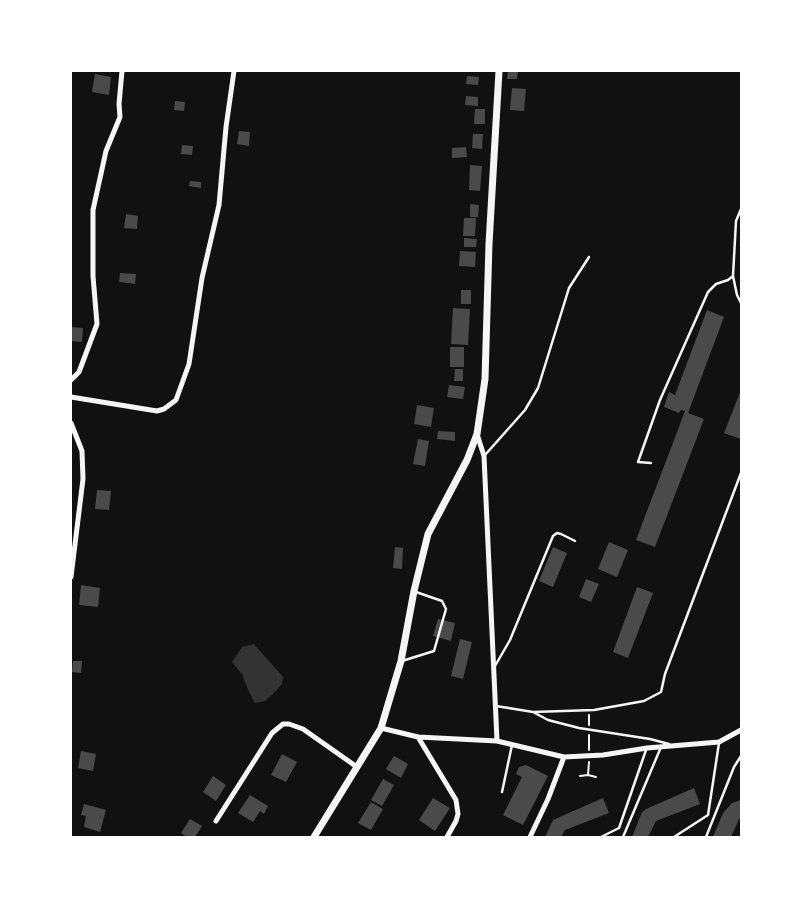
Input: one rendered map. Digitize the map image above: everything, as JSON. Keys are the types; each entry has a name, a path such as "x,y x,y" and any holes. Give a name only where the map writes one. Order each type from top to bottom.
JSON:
{"street":[{"path":"71,380 78,372 97,324 93,276 93,210 106,151 120,117 119,104 122,71"},
{"path":"71,397 157,411 170,406 176,400 189,364 202,278 219,205 226,127 234,71"},
{"path":"314,837 382,728 401,661 414,591 428,534 467,460 477,434 485,379 489,244 499,71"},
{"path":"71,423 82,451 83,479 71,577"},
{"path":"477,434 484,456 497,741"},
{"path":"216,821 272,733 283,724 303,729 357,767"},
{"path":"382,728 418,737 497,741 564,756 603,754 719,742 741,730"},
{"path":"418,737 458,806 456,821 447,837"},
{"path":"530,837 548,799 564,756"}],"lane":[{"path":"741,209 736,221 733,276 737,295 741,303"},
{"path":"484,456 525,410 538,388 569,288 589,257"},
{"path":"651,463 638,462 660,400 708,292 716,284 733,276"},
{"path":"496,706 534,712 594,710 644,702 661,692 665,674 741,473"},
{"path":"494,667 510,640 553,536 557,533 562,534 575,541"},
{"path":"401,661 434,651 446,609 442,602 414,591"},
{"path":"534,712 548,720 579,728 650,739 675,746"},
{"path":"674,837 708,815 719,742"},
{"path":"502,792 512,745"},
{"path":"622,837 661,747"},
{"path":"601,837 619,828 647,748"},
{"path":"706,837 734,767 741,756"}],"path":[{"path":"589,712 589,726"},
{"path":"589,734 589,750"},
{"path":"588,775 589,758"},
{"path":"580,776 596,777"}],"shaded area":[{"path":"254,644 283,677 282,684 273,694 265,701 255,703 242,674 232,662 242,647"}],"building":[{"path":"508,71 518,71 517,79 507,79"},
{"path":"95,74 111,77 109,95 92,92"},
{"path":"467,76 479,77 478,85 466,84"},
{"path":"512,88 526,89 524,111 510,110"},
{"path":"466,96 478,97 478,106 465,105"},
{"path":"175,101 185,102 184,111 174,110"},
{"path":"475,109 485,109 485,124 474,124"},
{"path":"239,131 250,132 249,146 237,144"},
{"path":"473,134 483,134 482,149 472,148"},
{"path":"182,145 193,146 192,155 181,154"},
{"path":"466,147 467,157 452,158 452,148"},
{"path":"470,165 482,166 480,191 469,190"},
{"path":"190,181 201,182 201,188 189,186"},
{"path":"470,204 479,205 478,217 470,217"},
{"path":"126,214 138,216 137,229 124,228"},
{"path":"464,218 476,218 475,236 463,236"},
{"path":"464,238 477,239 476,247 464,247"},
{"path":"460,251 476,252 475,267 459,266"},
{"path":"120,273 136,274 135,284 119,282"},
{"path":"461,290 471,290 471,304 461,304"},
{"path":"453,308 470,309 468,345 451,344"},
{"path":"707,310 724,317 688,413 704,419 655,547 636,540 685,411 681,410 679,413 664,407 669,392 675,395"},
{"path":"71,327 83,328 82,342 71,341"},
{"path":"450,347 464,347 464,367 450,367"},
{"path":"455,369 463,369 463,381 454,381"},
{"path":"449,385 465,387 463,399 447,397"},
{"path":"741,390 741,439 724,433"},
{"path":"417,405 434,408 431,427 414,424"},
{"path":"438,431 455,432 455,441 437,439"},
{"path":"418,439 429,441 425,466 413,464"},
{"path":"97,490 111,491 109,510 95,509"},
{"path":"609,542 628,550 617,577 598,569"},
{"path":"395,547 403,548 402,569 393,568"},
{"path":"553,547 567,553 553,587 539,581"},
{"path":"586,579 599,584 591,602 579,597"},
{"path":"81,585 100,588 98,607 79,605"},
{"path":"637,587 653,593 628,658 613,652"},
{"path":"438,619 455,623 451,641 433,636"},
{"path":"460,639 472,642 463,679 451,676"},
{"path":"73,661 82,661 81,673 72,672"},
{"path":"81,751 96,754 93,771 78,768"},
{"path":"282,754 297,762 286,782 271,775"},
{"path":"394,756 408,764 401,778 386,769"},
{"path":"526,765 548,776 523,825 503,815 522,777 516,774 519,767"},
{"path":"213,776 226,785 216,801 203,792"},
{"path":"383,779 394,785 382,806 371,800"},
{"path":"694,788 700,804 656,821 648,837 632,837 642,812"},
{"path":"250,795 268,806 264,814 260,811 253,822 238,813"},
{"path":"433,798 450,808 435,831 419,820"},
{"path":"603,798 609,813 565,830 561,837 545,837 553,820"},
{"path":"741,800 741,818 731,837 713,837 723,813 732,803"},
{"path":"371,802 383,809 371,830 358,823"},
{"path":"84,804 106,810 100,832 84,827 86,816 81,815"},
{"path":"190,819 202,826 195,837 187,837 181,833"}]}
